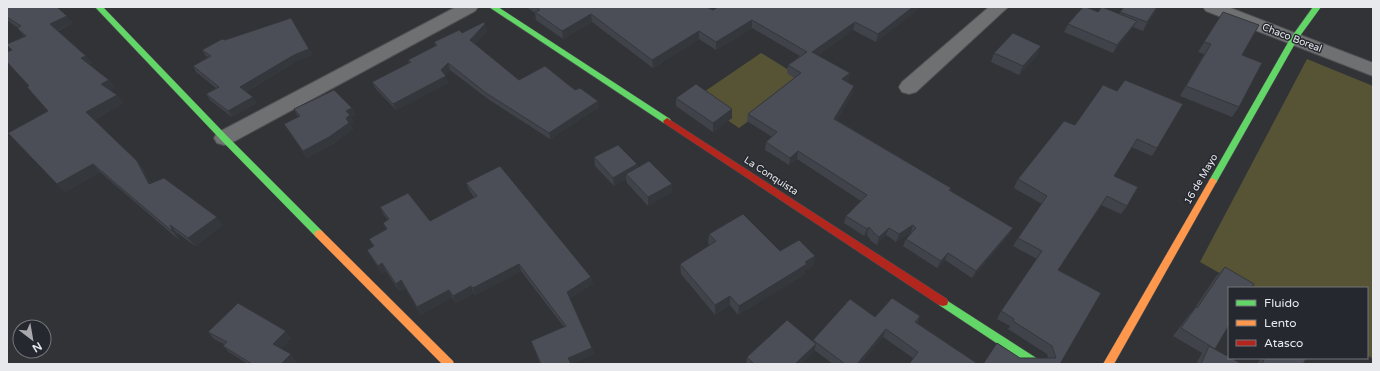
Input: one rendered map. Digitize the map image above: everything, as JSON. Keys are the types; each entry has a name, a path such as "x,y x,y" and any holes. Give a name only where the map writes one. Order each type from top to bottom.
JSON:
{"street":[{"path":"99,7 224,138 449,364"},
{"path":"224,138 469,7"},
{"name":"La Conquista","path":"493,7 1037,364"},
{"path":"909,87 998,7"},
{"name":"Chaco Boreal","path":"1212,7 1373,70"},
{"name":"16 de Mayo","path":"1108,364 1294,39 1317,7"}],"shaded area":[{"path":"761,53 805,80 739,128 695,98"},
{"path":"1307,59 1373,86 1373,359 1368,356 1368,287 1244,287 1200,262"}],"building":[{"path":"57,7 67,16 50,24 86,56 81,58 109,80 101,84 117,95 86,112 137,161 149,184 164,178 217,217 188,238 170,225 173,232 93,164 57,184 8,133 48,111 27,87 29,86 7,62 7,52 12,50 7,44 26,36 17,28 21,26 7,17 7,8"},
{"path":"536,7 707,7 713,10 718,7 913,7 878,34 855,22 812,52 850,73 842,79 854,86 834,119 951,188 949,190 1013,228 976,271 948,253 941,261 906,239 916,228 913,225 899,234 889,228 879,237 869,227 867,229 846,216 867,195 798,151 790,158 766,142 777,132 748,114 801,73 788,65 807,52 752,20 716,42 699,31 652,60 591,14 562,31 535,12 540,10"},
{"path":"1083,7 1098,12 1102,7 1137,21 1117,45 1068,24"},
{"path":"1124,7 1157,7 1147,22 1120,12"},
{"path":"1223,12 1259,25 1242,55 1262,63 1239,107 1186,86 1211,44 1204,42"},
{"path":"291,18 309,49 294,55 240,87 253,97 228,111 206,94 219,87 193,66 211,56 202,50 222,39 225,40"},
{"path":"484,22 485,24 470,40 519,80 545,66 575,90 580,88 598,101 549,133 486,93 448,63 441,70 446,76 393,104 372,82 411,62 408,60 437,45 434,42 459,30 462,33"},
{"path":"1013,33 1041,46 1023,66 994,53"},
{"path":"1125,80 1183,104 1157,148 1137,139 1114,176 1138,187 1127,206 1107,196 1058,270 1101,293 1060,364 983,364 997,343 1020,358 1056,358 1052,346 1013,321 1014,319 1001,311 1042,251 1018,238 1047,196 1018,179 1064,121 1075,125 1103,85 1117,91"},
{"path":"696,84 732,109 713,123 676,98"},
{"path":"334,90 352,108 346,111 350,115 346,118 349,123 329,137 303,151 284,124 300,116 294,109"},
{"path":"618,145 637,164 613,178 594,157"},
{"path":"649,161 672,184 648,197 626,174"},
{"path":"500,166 591,277 567,292 592,348 568,358 571,364 541,364 531,341 566,326 519,264 473,288 471,286 453,296 449,290 417,307 401,280 396,284 382,263 378,266 367,250 374,246 369,239 387,229 383,223 389,219 380,207 408,193 430,221 477,196 466,183"},
{"path":"743,214 780,251 799,240 815,256 805,262 807,264 739,306 730,296 715,305 680,264 716,241 709,234"},
{"path":"1225,267 1254,284 1252,287 1228,287 1228,327 1215,349 1181,328 1196,307 1197,308"},
{"path":"892,298 920,316 915,322 978,364 909,364 918,352 886,329 857,364 845,364 813,340 850,299 875,317"},
{"path":"238,303 286,331 273,344 291,354 282,363 284,364 252,364 223,346 227,342 208,332"},
{"path":"787,320 816,344 795,364 754,364 747,357"},
{"path":"1209,346 1228,356 1228,359 1233,359 1242,364 1201,364"},
{"path":"1264,359 1306,359 1303,364 1262,364"}],"traffic: fast":[{"path":"99,7 224,138 319,234"},
{"path":"493,7 667,121"},
{"path":"1213,181 1294,39 1317,7"},
{"path":"943,302 1037,364"}],"traffic: slow":[{"path":"1108,364 1213,181"},
{"path":"319,234 449,364"}],"traffic: jam":[{"path":"667,121 943,302"}]}
